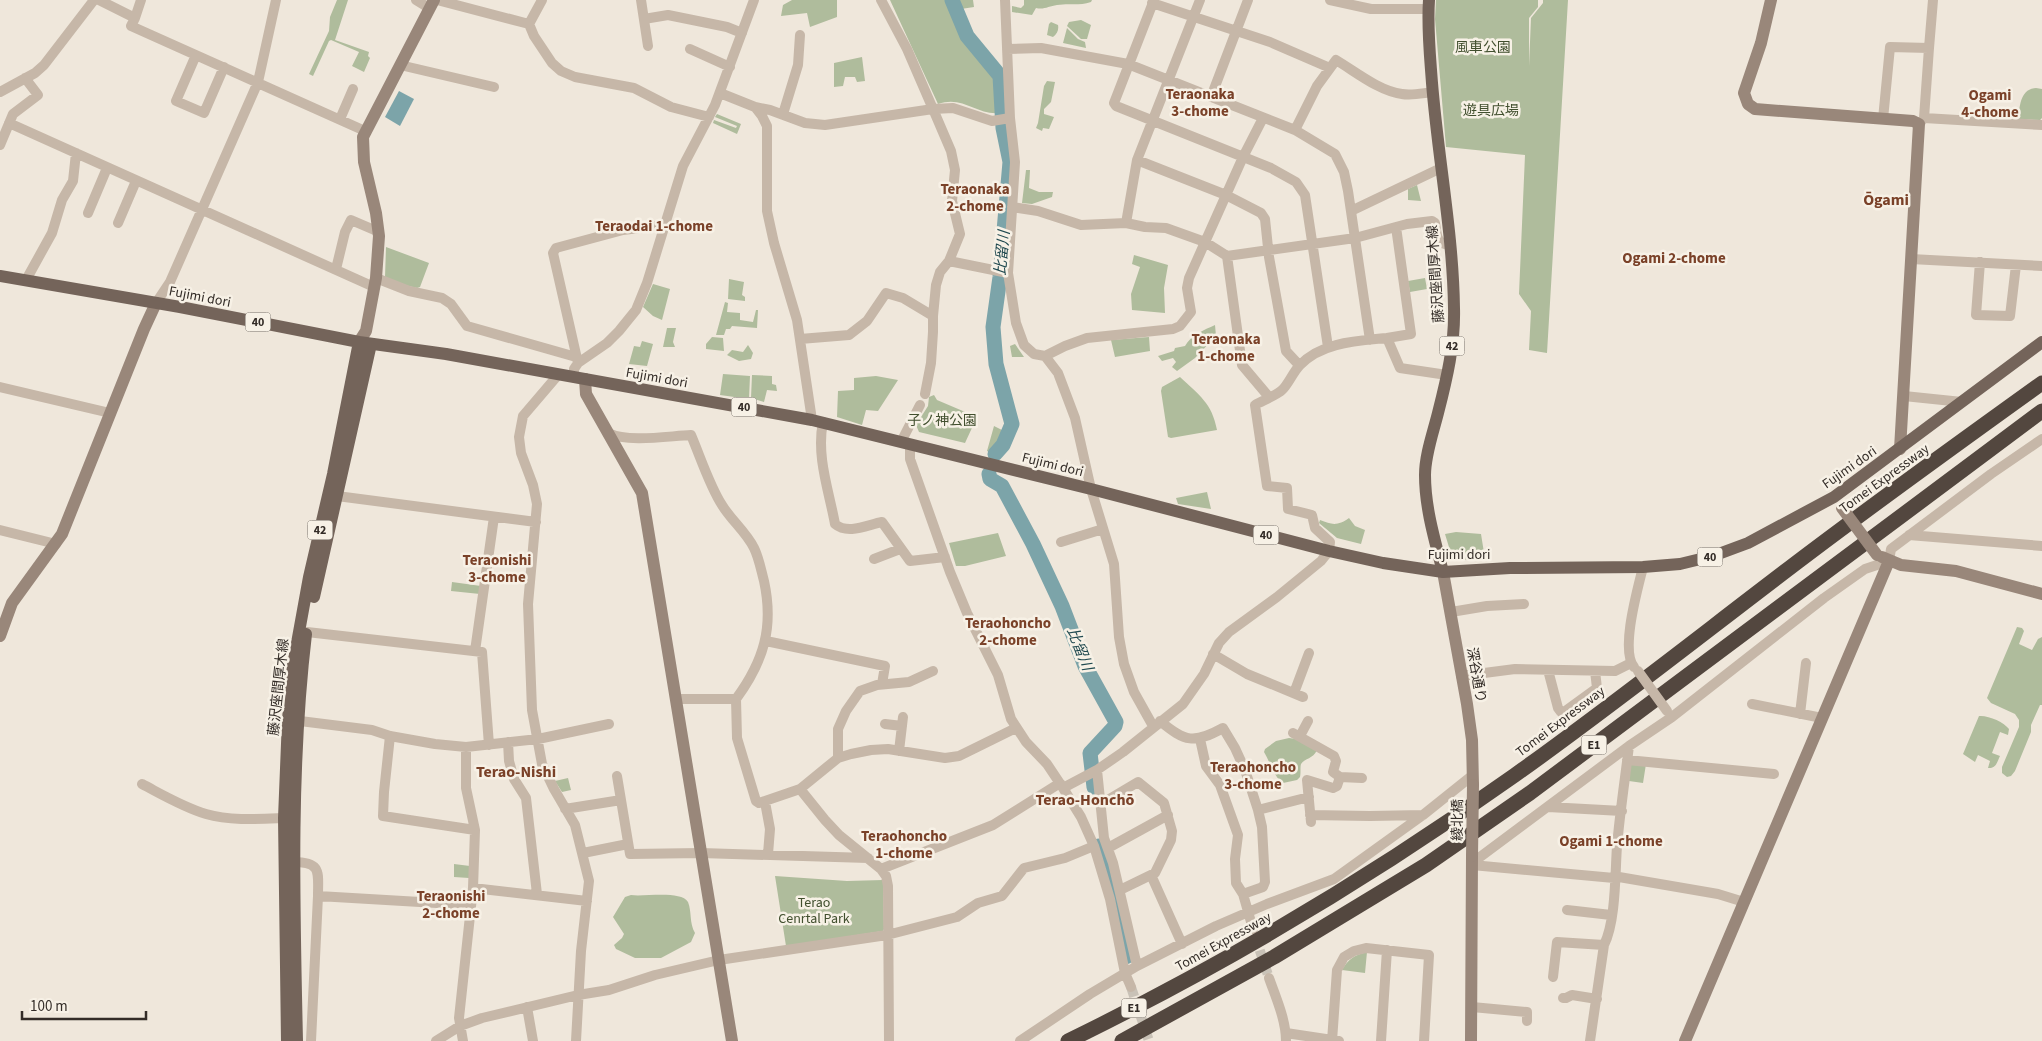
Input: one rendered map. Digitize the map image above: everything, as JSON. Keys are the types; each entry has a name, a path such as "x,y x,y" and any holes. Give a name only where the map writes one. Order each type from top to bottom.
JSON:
{"highway":[{"name":"Tomei Expressway","path":"1068,1041 1199,974 1266,936 1412,845 1523,770 1807,555 2042,383"},
{"name":"E1","path":"1122,1041 1274,957 1426,865 1530,793 2042,411"}],"main road":[{"name":"藤沢座間厚木線","path":"1429,4 1429,38 1433,92 1450,245 1454,332 1447,375 1430,445 1425,475 1433,532 1443,572"},
{"name":"Fujimi dori","path":"0,276 365,339 818,421 1329,551 1382,563 1443,572 1510,568 1643,567 1680,564 1705,558 1748,543 1834,497 2042,342"},
{"name":"藤沢座間厚木線","path":"287,1041 284,818 294,720 307,632 337,496 365,339"},
{"name":"藤沢座間厚木線","path":"297,1041 293,862 294,720 299,630 365,339"}],"street":[{"path":"0,92 44,65 94,0"},
{"path":"99,0 135,18"},
{"path":"141,0 131,26 365,131"},
{"path":"0,636 16,597 62,534 144,329 156,303 170,282 200,210 258,82 276,0"},
{"path":"529,24 542,0"},
{"path":"641,0 648,46"},
{"path":"9,123 200,210 336,269 375,282 442,298 451,304 468,326 577,360 607,342 619,331 636,310 647,283 682,166 720,93 754,0"},
{"path":"881,0 907,50 934,109 951,151 955,170 952,201 960,234 949,261 942,268 938,277 933,316 932,355 926,394"},
{"path":"1005,0 1007,49 1006,119 1015,162 1012,207 1002,272 1024,345 1034,354 1045,356 1087,338 1173,329 1180,326 1192,312 1187,288 1189,278 1243,157 1263,118"},
{"path":"1126,223 1137,160 1200,0"},
{"path":"1211,97 1248,0"},
{"path":"1330,0 1371,9 1429,4"},
{"path":"1771,0 1761,43 1744,93 1748,104 1755,109 1914,121 2042,125"},
{"path":"1900,449 1911,258 1933,0"},
{"path":"365,339 375,282 378,232 376,213 362,152 363,137 400,65 427,2 529,24"},
{"path":"1328,347 1305,196 1296,182 1272,168 1116,106 1114,103 1153,2 1270,42 1330,68"},
{"path":"644,19 668,16 727,27 742,33"},
{"path":"529,24 534,36 552,64 561,71 575,77 634,88 671,107 709,117"},
{"path":"783,114 798,66 800,35"},
{"path":"1883,119 1890,46 1929,48"},
{"path":"1007,49 1040,48 1128,64 1294,130 1334,154 1344,172 1370,340"},
{"path":"690,49 730,67"},
{"path":"196,55 176,101 204,114 224,68"},
{"path":"1294,130 1312,94 1336,60 1394,93 1404,95 1433,92"},
{"path":"400,65 494,87"},
{"path":"0,145 13,114 38,95 25,78"},
{"path":"340,119 353,89"},
{"path":"720,93 754,107 783,114 805,123 825,125 934,109 953,108 992,121 1006,119"},
{"path":"754,107 762,116 767,126 767,211 774,243 793,304 821,435 825,483 835,524 840,528 846,529 882,522 910,561 945,557"},
{"path":"26,280 52,233 62,200 73,181 76,153"},
{"path":"1137,160 1226,195 1261,213 1265,219 1268,251 1286,351 1299,366"},
{"path":"88,213 107,168"},
{"path":"1351,211 1441,168"},
{"path":"118,223 136,181"},
{"path":"1012,207 1038,211 1081,225 1126,223 1145,227 1166,228 1205,242 1227,256 1355,238 1396,227 1432,221 1435,223 1439,242 1450,245"},
{"path":"336,269 345,232 351,220 378,232"},
{"path":"664,224 623,230 556,248 553,253 577,360 574,369 642,493 732,1041"},
{"path":"881,869 993,825 1061,786 1093,772 1124,752 1183,704 1204,674 1219,643 1229,632 1277,597 1329,551 1330,542 1316,528 1312,515 1288,509 1287,488 1268,486 1255,405 1282,390 1299,366 1318,351 1328,347 1411,334 1396,227"},
{"path":"1227,256 1242,364 1269,397"},
{"path":"1911,258 2042,266"},
{"path":"949,261 1002,272"},
{"path":"1980,262 1976,315 2010,316 2016,264"},
{"path":"800,340 849,335 872,315 886,293 903,298 933,316"},
{"path":"1387,338 1400,368 1447,375"},
{"path":"1045,356 1058,373 1067,393 1084,451 1091,489 1114,564 1119,637 1124,664 1134,692 1157,724 1184,738 1200,739 1223,728 1245,770 1262,827 1265,882 1263,886 1243,894"},
{"path":"558,375 545,392 527,409 520,426 521,453 533,485 537,504 528,604 532,710 542,764 575,825 589,881 578,995 576,1041"},
{"path":"0,387 110,413"},
{"path":"1904,396 1962,402"},
{"path":"920,405 905,443 945,557 967,613 998,675 1007,709 1016,728 1047,764 1081,817 1094,846 1110,899 1125,973 1131,987"},
{"path":"608,433 616,437 632,438 692,435 721,504 754,547 759,559 769,613 766,641 754,671 736,699 738,738 756,802 765,802 800,789 838,758 871,750 899,751 945,758 959,756 1016,728"},
{"path":"1472,861 1548,807 1831,593 1883,558 1909,535 2042,439"},
{"path":"337,496 536,522"},
{"path":"1834,497 1883,558 1901,565 1956,571 2042,594"},
{"path":"475,651 494,517"},
{"path":"1061,542 1103,529"},
{"path":"0,530 56,544"},
{"path":"1909,535 2042,546"},
{"path":"874,559 900,549"},
{"path":"1685,1041 1822,718 1883,558"},
{"path":"1643,567 1634,606 1629,642 1630,663 1669,714"},
{"name":"深谷通り","path":"1443,572 1452,612 1467,704 1472,740 1473,780"},
{"path":"1452,612 1487,606 1524,604"},
{"path":"307,632 482,652 489,745"},
{"path":"766,641 885,666 882,684"},
{"path":"1213,654 1247,674 1299,695 1309,653"},
{"path":"1461,676 1515,669 1615,671 1630,663"},
{"path":"1800,714 1806,663"},
{"path":"1548,670 1558,708 1561,712 1564,712 1597,688 1595,671"},
{"path":"838,758 838,729 846,711 860,691 882,684 909,682 933,671"},
{"path":"676,699 736,699"},
{"path":"1752,704 1822,718"},
{"path":"294,720 372,730 390,736 466,747 538,739 609,724"},
{"path":"1308,721 1296,735 1334,756 1336,761 1332,772 1340,777 1362,778"},
{"path":"885,724 902,722 899,751"},
{"path":"390,736 383,816 474,830"},
{"path":"1200,739 1206,766 1220,785 1238,835 1234,869 1236,883 1243,894 1253,929"},
{"path":"508,742 509,761 514,779 526,798 537,894"},
{"path":"1590,1041 1604,945 1608,938 1629,746"},
{"path":"463,1041 459,1018 473,888 474,830 466,788 466,747"},
{"path":"1627,760 1774,774"},
{"path":"1093,772 1101,804 1104,838 1120,890 1137,966"},
{"path":"618,776 630,854 768,854 868,858"},
{"path":"1340,777 1337,786 1332,788 1307,780 1311,818 1423,815"},
{"path":"1020,1041 1137,966 1247,913 1334,880 1473,780"},
{"name":"綾北橋","path":"1472,861 1473,780"},
{"path":"1101,804 1138,782 1160,798 1168,814 1172,831 1171,840 1154,873 1120,890"},
{"path":"142,784 183,806 208,814 228,817 284,818"},
{"path":"800,789 839,835 881,869 886,876 888,886 889,1041"},
{"path":"1258,810 1309,797"},
{"path":"565,808 621,800"},
{"path":"765,802 770,829 768,854"},
{"path":"1548,807 1622,811"},
{"path":"1108,848 1168,814"},
{"path":"583,853 628,844"},
{"path":"436,1041 460,1026 482,1018 578,995 609,990 644,978 719,960 887,935 957,917 978,903 1002,896 1024,868 1065,858 1094,846"},
{"path":"1472,861 1614,878 1619,877 1718,894 1744,902"},
{"path":"1471,1041 1472,861"},
{"path":"293,862 307,862 316,867 318,872 311,1041"},
{"path":"1151,875 1182,944"},
{"path":"473,888 587,901"},
{"path":"318,896 430,901 470,905"},
{"path":"1568,910 1611,915"},
{"path":"1553,977 1556,942 1604,945"},
{"path":"1270,978 1286,1037 1334,1041 1337,970 1344,957 1354,951 1366,948 1429,955 1424,1041"},
{"path":"1380,1041 1387,950"},
{"path":"1564,998 1572,995 1596,999"},
{"path":"527,1007 533,1041"},
{"path":"1472,1007 1527,1012"}],"green space":[{"path":"337,0 348,0 335,40 369,52 368,56 370,58 364,72 352,66 359,52 331,40 313,76 309,74 329,31 330,17"},
{"path":"792,0 837,0 837,17 810,27 807,13 781,16 783,5"},
{"path":"890,0 947,0 965,36 997,77 999,113 983,111 962,103 947,102 938,104"},
{"path":"955,0 973,0 974,7 961,9"},
{"path":"1024,0 1092,0 1082,4 1061,4 1036,8 1032,15 1012,12 1012,6 1021,8 1024,5"},
{"path":"1436,0 1538,0 1538,7 1529,18 1529,66 1531,18 1543,3 1543,0 1568,0 1547,353 1529,350 1531,311 1519,294 1525,155 1446,147 1435,19"},
{"path":"1081,20 1091,25 1087,39 1081,39 1067,26 1069,22"},
{"path":"1051,22 1058,25 1056,35 1053,37 1047,35"},
{"path":"1067,28 1078,39 1085,42 1086,48 1063,43"},
{"path":"862,57 865,81 857,82 855,77 845,77 843,86 834,87 834,63"},
{"path":"1047,81 1055,82 1051,102 1044,109 1044,114 1054,117 1049,129 1043,128 1042,131 1036,128 1044,86"},
{"path":"2036,88 2042,89 2042,118 2040,120 2018,119 2020,104 2024,95 2027,91"},
{"path":"717,114 741,124 737,134 713,123 714,120 736,128 737,126 715,117"},
{"path":"1026,170 1030,170 1029,188 1039,192 1053,192 1052,197 1032,204 1022,203"},
{"path":"1417,185 1421,201 1408,200 1408,189"},
{"path":"386,247 429,263 420,287 400,284 385,277"},
{"path":"1134,255 1168,265 1164,288 1165,313 1132,310 1131,294 1140,267 1132,264"},
{"path":"1425,278 1427,289 1410,292 1408,281"},
{"path":"729,279 744,282 742,295 745,297 745,301 728,299"},
{"path":"653,284 670,289 662,320 653,316 643,307"},
{"path":"725,302 728,303 727,312 740,313 740,320 753,322 756,310 758,310 757,328 732,326 730,329 726,329 724,335 716,335"},
{"path":"1215,325 1216,336 1195,358 1177,371 1172,367 1176,362 1173,358 1162,361 1158,356 1174,351 1175,348 1185,346 1194,336"},
{"path":"667,328 676,328 673,342 675,347 663,347"},
{"path":"712,337 723,338 724,351 706,349 706,344"},
{"path":"1149,337 1150,351 1115,357 1111,340"},
{"path":"642,341 653,344 647,366 629,364 634,346 640,347"},
{"path":"1015,344 1024,357 1012,357 1010,346"},
{"path":"748,345 753,353 751,359 739,361 727,355 732,350 743,352"},
{"path":"723,374 750,376 749,399 720,395"},
{"path":"752,375 772,376 772,384 776,385 777,391 767,390 764,402 751,398"},
{"path":"876,376 898,380 878,411 866,410 862,425 837,417 838,391 854,390 854,378"},
{"path":"1180,377 1204,400 1212,413 1217,430 1168,437 1161,391 1162,387"},
{"name":"子ノ神公園","path":"934,395 937,400 977,417 965,443 919,432 916,425 928,406 929,397"},
{"path":"994,426 1006,432 995,455 987,451"},
{"path":"1207,492 1211,509 1178,504 1176,498"},
{"path":"1349,518 1355,526 1365,530 1361,544 1337,538 1319,523 1320,520 1332,524 1338,523"},
{"path":"1456,532 1481,534 1485,559 1458,560 1457,557 1452,557 1445,534"},
{"path":"998,533 1006,556 965,566 956,566 949,543"},
{"path":"452,582 481,586 480,594 451,591"},
{"path":"2017,627 2022,628 2024,631 2019,644 2032,650 2038,639 2042,637 2042,705 2040,705 2031,725 2031,732 2015,771 2011,776 2007,777 2002,773 2002,767 2019,727 2019,720 2015,714 1991,703 1987,698"},
{"path":"1979,716 1996,720 2009,729 2008,735 2000,732 1992,753 2000,756 1996,765 1991,768 1988,768 1990,761 1978,755 1975,762 1963,754"},
{"path":"1289,738 1296,739 1317,750 1301,764 1300,777 1297,780 1283,783 1275,774 1264,752 1265,749 1276,741"},
{"path":"1631,762 1646,764 1643,783 1629,781"},
{"path":"568,778 571,790 562,792 555,781"},
{"path":"454,864 470,866 469,878 454,877"},
{"name":"Terao Cenrtal Park","path":"775,876 847,881 883,880 884,929 883,931 786,946"},
{"path":"631,895 670,895 684,898 688,902 695,933 691,942 661,958 635,958 616,949 614,945 624,934 613,917 625,897"},
{"path":"1367,952 1365,973 1342,970 1352,958"}],"water":[{"path":"399,91 414,99 400,126 385,117"}],"waterway":[{"name":"比留川","path":"952,0 967,36 1000,76 1003,128 1010,162 1000,277 993,327 996,364 1012,424 1003,445 995,454"},
{"name":"比留川","path":"989,474 990,479 1002,486 1033,544 1062,606 1085,666 1116,722 1115,726 1090,753 1094,787"},
{"name":"比留川","path":"1099,846 1116,904 1126,957"}],"tunnel":[{"path":"1255,936 1269,978"},
{"path":"1131,987 1149,1041"}],"district":[{"name":"Teraonaka 3-chome","path":"1200,102"},
{"name":"Ogami 4-chome","path":"1990,104"},
{"name":"Teraonaka 2-chome","path":"975,198"},
{"name":"Ōgami","path":"1886,199"},
{"name":"Teraodai 1-chome","path":"654,226"},
{"name":"Ogami 2-chome","path":"1674,258"},
{"name":"Teraonaka 1-chome","path":"1226,348"},
{"name":"Teraonishi 3-chome","path":"497,568"},
{"name":"Teraohoncho 2-chome","path":"1008,632"},
{"name":"Terao-Nishi","path":"516,771"},
{"name":"Teraohoncho 3-chome","path":"1253,776"},
{"name":"Terao-Honchō","path":"1085,799"},
{"name":"Ogami 1-chome","path":"1611,841"},
{"name":"Teraohoncho 1-chome","path":"904,844"},
{"name":"Teraonishi 2-chome","path":"451,904"}],"park label":[{"name":"風車公園","path":"1483,47"},
{"name":"遊具広場","path":"1491,110"}]}
